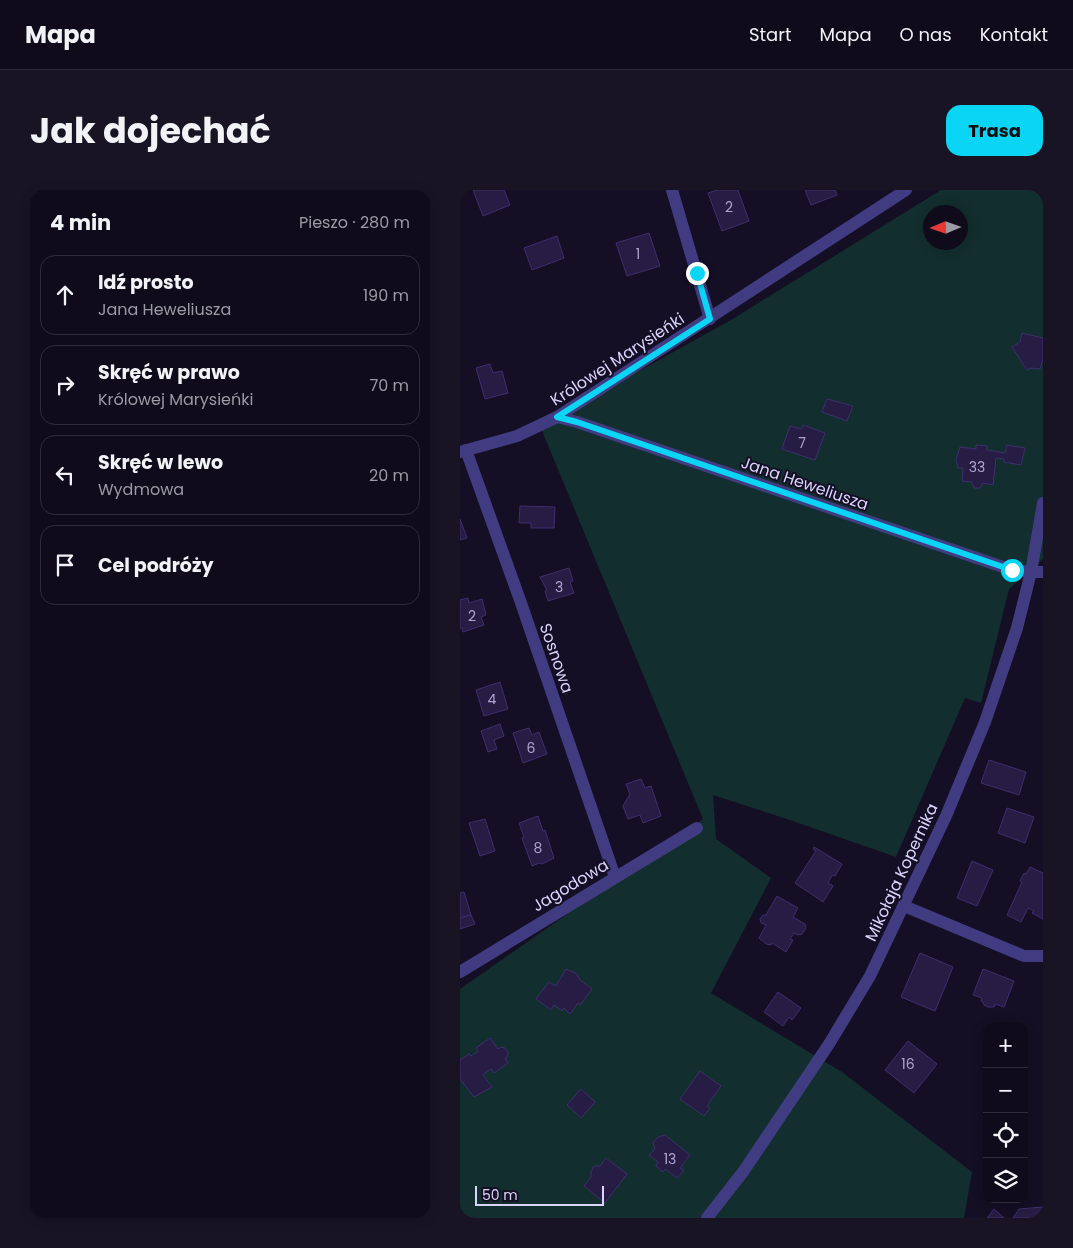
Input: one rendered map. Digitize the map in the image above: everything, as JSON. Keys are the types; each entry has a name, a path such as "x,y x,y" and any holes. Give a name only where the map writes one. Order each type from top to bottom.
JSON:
{"street":[{"path":"672,190 710,319"},
{"name":"Królowej Marysieńki","path":"463,451 517,436 557,417 906,190"},
{"name":"Jana Heweliusza","path":"557,417 577,422 1003,566 1037,572"},
{"name":"Sosnowa","path":"463,451 520,600 615,876"},
{"name":"Mikołaja Kopernika","path":"707,1218 743,1172 829,1044 870,976 904,906 946,816 984,722 1037,572 1043,503"},
{"name":"Jagodowa","path":"460,972 615,876 697,828"},
{"path":"904,906 1024,956 1043,956"}],"green space":[{"path":"941,190 1043,190 1043,559 1009,589 981,703 965,698 896,857 713,795 716,839 771,878 711,993 842,1072 972,1172 964,1218 460,1218 460,989 703,819 540,426 731,320"}],"building":[{"path":"473,190 504,190 510,205 483,216"},
{"path":"717,190 738,190 749,221 722,231 708,193"},
{"path":"805,190 835,190 837,195 811,205"},
{"path":"649,233 660,266 627,276 616,243"},
{"path":"557,236 564,258 532,270 524,248"},
{"path":"1022,333 1043,338 1043,359 1040,369 1031,368 1027,370 1012,347 1020,342"},
{"path":"490,364 493,373 502,371 508,393 485,399 476,368"},
{"path":"827,399 853,406 847,421 822,412"},
{"path":"803,425 825,433 815,460 782,449 790,426 801,429"},
{"path":"976,445 987,446 987,450 1005,453 1007,445 1025,448 1021,465 1004,462 1004,459 996,458 993,485 983,483 980,488 974,488 972,482 962,481 963,468 958,468 956,460 960,447 976,449"},
{"path":"520,506 555,507 554,528 531,528 531,523 519,523"},
{"path":"460,519 467,538 460,540"},
{"path":"569,568 573,581 570,582 574,593 548,601 545,591 547,590 540,577"},
{"path":"468,598 469,603 482,599 486,615 481,617 484,625 463,632 462,628 460,628 460,600"},
{"path":"500,682 508,709 484,716 476,690"},
{"path":"500,724 504,736 494,740 497,749 488,752 481,731"},
{"path":"529,728 532,735 539,732 547,754 523,763 513,733"},
{"path":"989,760 1026,772 1019,795 981,783"},
{"path":"641,779 645,788 651,786 661,816 643,823 640,815 628,819 623,806 630,794 626,784"},
{"path":"1007,808 1034,817 1025,843 998,833"},
{"path":"538,816 543,831 545,830 554,858 542,864 539,863 532,866 519,823"},
{"path":"485,819 495,851 480,856 469,823"},
{"path":"814,847 842,864 835,876 832,875 828,883 833,886 823,902 795,883 816,851 813,849"},
{"path":"972,861 993,870 977,906 957,898"},
{"path":"1030,867 1043,873 1043,919 1032,913 1034,911 1028,908 1021,922 1007,915 1022,882 1020,881"},
{"path":"464,892 471,915 460,918 460,893"},
{"path":"777,896 798,908 793,917 805,924 806,928 802,934 794,933 790,939 793,940 786,952 772,943 771,945 766,944 759,938 766,925 761,923 760,919 763,915 766,915"},
{"path":"471,915 475,924 460,929 460,918"},
{"path":"920,953 953,967 935,1011 901,997"},
{"path":"566,969 577,974 580,980 592,989 580,1005 578,1003 570,1014 564,1008 562,1011 554,1005 551,1010 536,999 549,982 556,986"},
{"path":"983,969 1014,981 1004,1007 995,1004 994,1007 988,1007 981,1001 982,998 973,995"},
{"path":"778,992 801,1008 792,1020 789,1017 783,1026 764,1012"},
{"path":"490,1038 498,1049 501,1047 505,1048 508,1053 505,1058 508,1063 494,1073 491,1069 483,1075 492,1087 474,1097 460,1079 460,1060 478,1051 476,1048"},
{"path":"908,1041 937,1064 914,1093 885,1070"},
{"path":"700,1071 721,1086 707,1106 710,1108 704,1116 680,1099"},
{"path":"581,1089 595,1102 581,1118 567,1105"},
{"path":"665,1135 690,1155 680,1168 684,1170 677,1178 665,1169 663,1172 656,1166 658,1162 649,1155 655,1149 653,1143 658,1137"},
{"path":"606,1158 627,1174 605,1203 584,1186 591,1177 594,1166 600,1166"},
{"path":"1043,1207 1043,1218 1013,1218 1019,1209"},
{"path":"994,1209 1004,1218 987,1218"}],"route":[{"path":"697,273 710,319 557,417 577,422 1012,570"}]}
